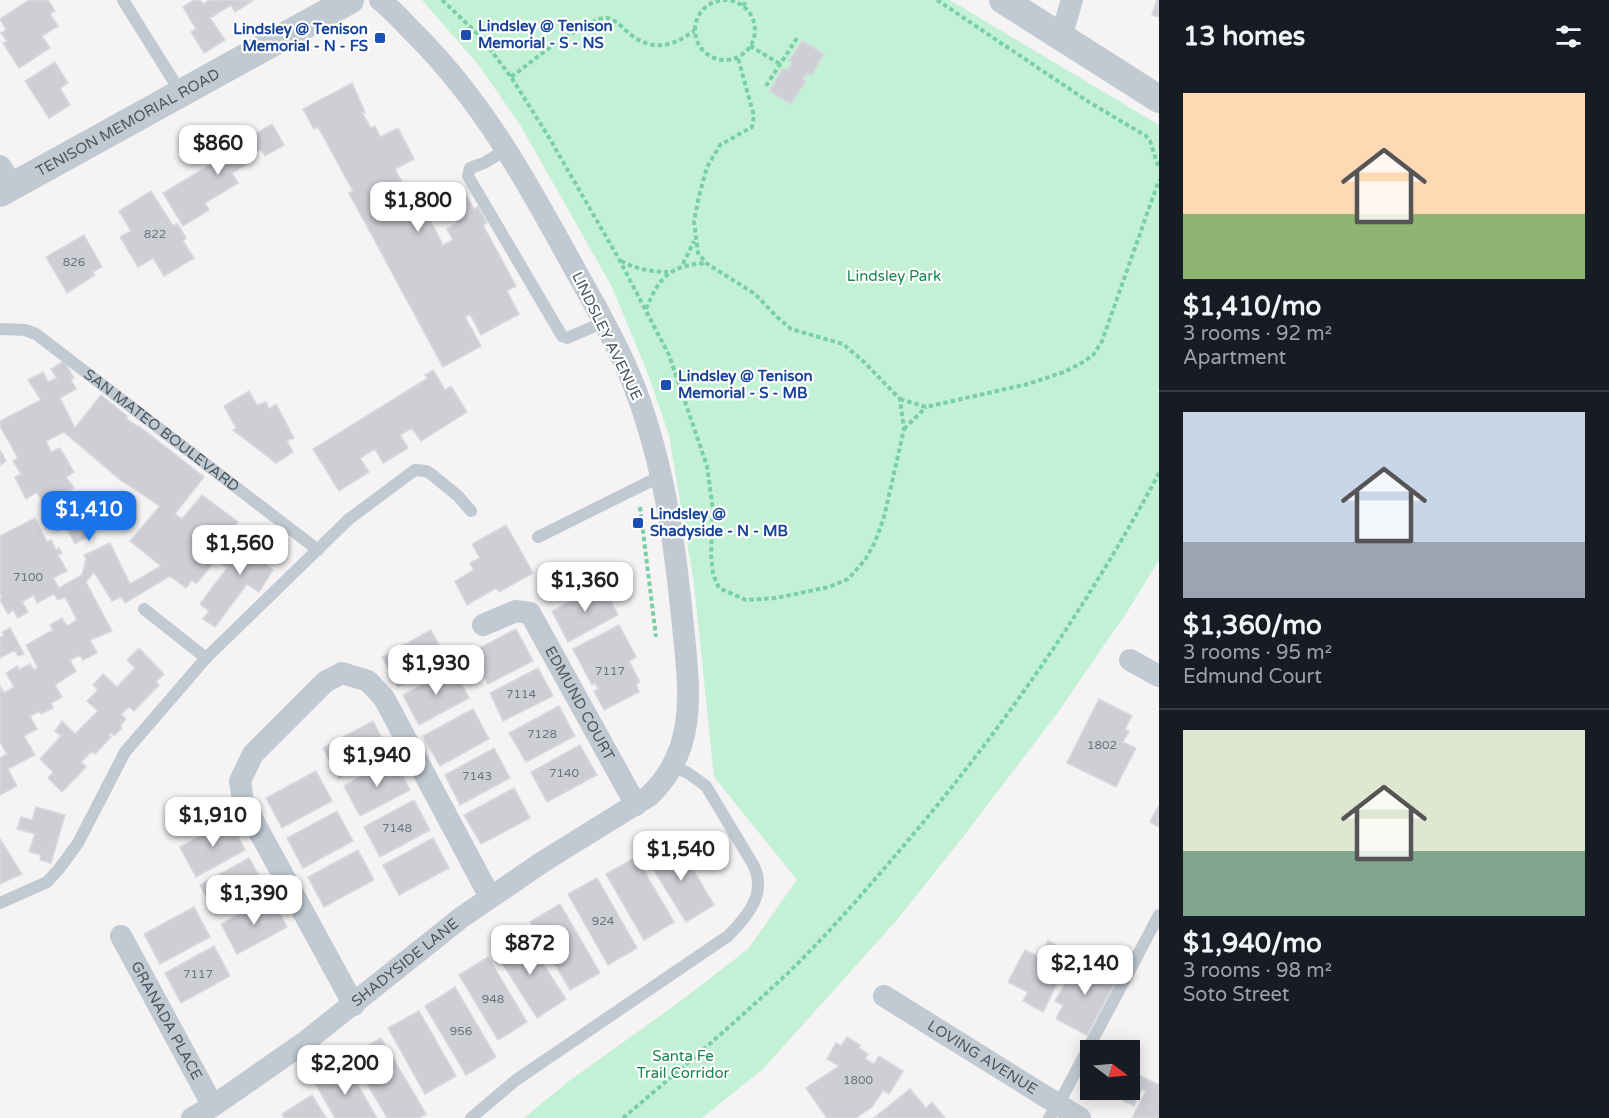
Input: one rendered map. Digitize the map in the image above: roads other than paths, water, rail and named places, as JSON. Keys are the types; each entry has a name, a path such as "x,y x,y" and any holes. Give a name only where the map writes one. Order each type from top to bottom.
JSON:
{"street":[{"name":"TENISON MEMORIAL ROAD","path":"4,181 182,93 350,0"},
{"name":"LINDSLEY AVENUE","path":"380,0 443,64 481,111 507,149 604,321 642,406 661,476 676,562 687,674 686,726 673,766"},
{"path":"1003,0 1159,99"},
{"path":"1060,36 1072,0"},
{"name":"EDMUND COURT","path":"483,625 516,611 530,613 636,805"},
{"path":"1130,660 1159,676"},
{"path":"354,1005 243,802 240,781 253,754 325,682 342,673 368,681 384,698 490,897"},
{"name":"SHADYSIDE LANE","path":"192,1118 213,1107 305,1042 490,897 636,805 662,784 673,766"},
{"name":"GRANADA PLACE","path":"121,936 213,1107"},
{"name":"LOVING AVENUE","path":"884,996 1054,1112 1080,1118"}],"lane":[{"path":"123,0 182,93"},
{"path":"507,149 484,163 470,168 468,176 562,336 567,338 579,334 604,321"},
{"path":"0,330 0,339"},
{"name":"SAN MATEO BOULEVARD","path":"0,330 25,330 36,334 318,550"},
{"path":"0,903 47,882 59,869 78,843 125,752 206,658 349,519 415,470 431,474 458,496 471,511"},
{"path":"538,537 661,476"},
{"path":"144,609 206,658"},
{"path":"471,1118 516,1080 728,936 742,922 753,904 758,895 759,876 754,866 706,786 673,766"},
{"path":"1054,1112 1159,915"}],"place":[{"name":"Lindsley @ Tenison Memorial - S - NS","path":"466,35"},
{"name":"Lindsley @ Tenison Memorial - N - FS","path":"380,38"},
{"name":"Lindsley @ Tenison Memorial - S - MB","path":"666,385"},
{"name":"Lindsley @ Shadyside - N - MB","path":"638,523"}],"park label":[{"name":"Lindsley Park","path":"894,276"},
{"name":"Santa Fe Trail Corridor","path":"683,1064"}]}
